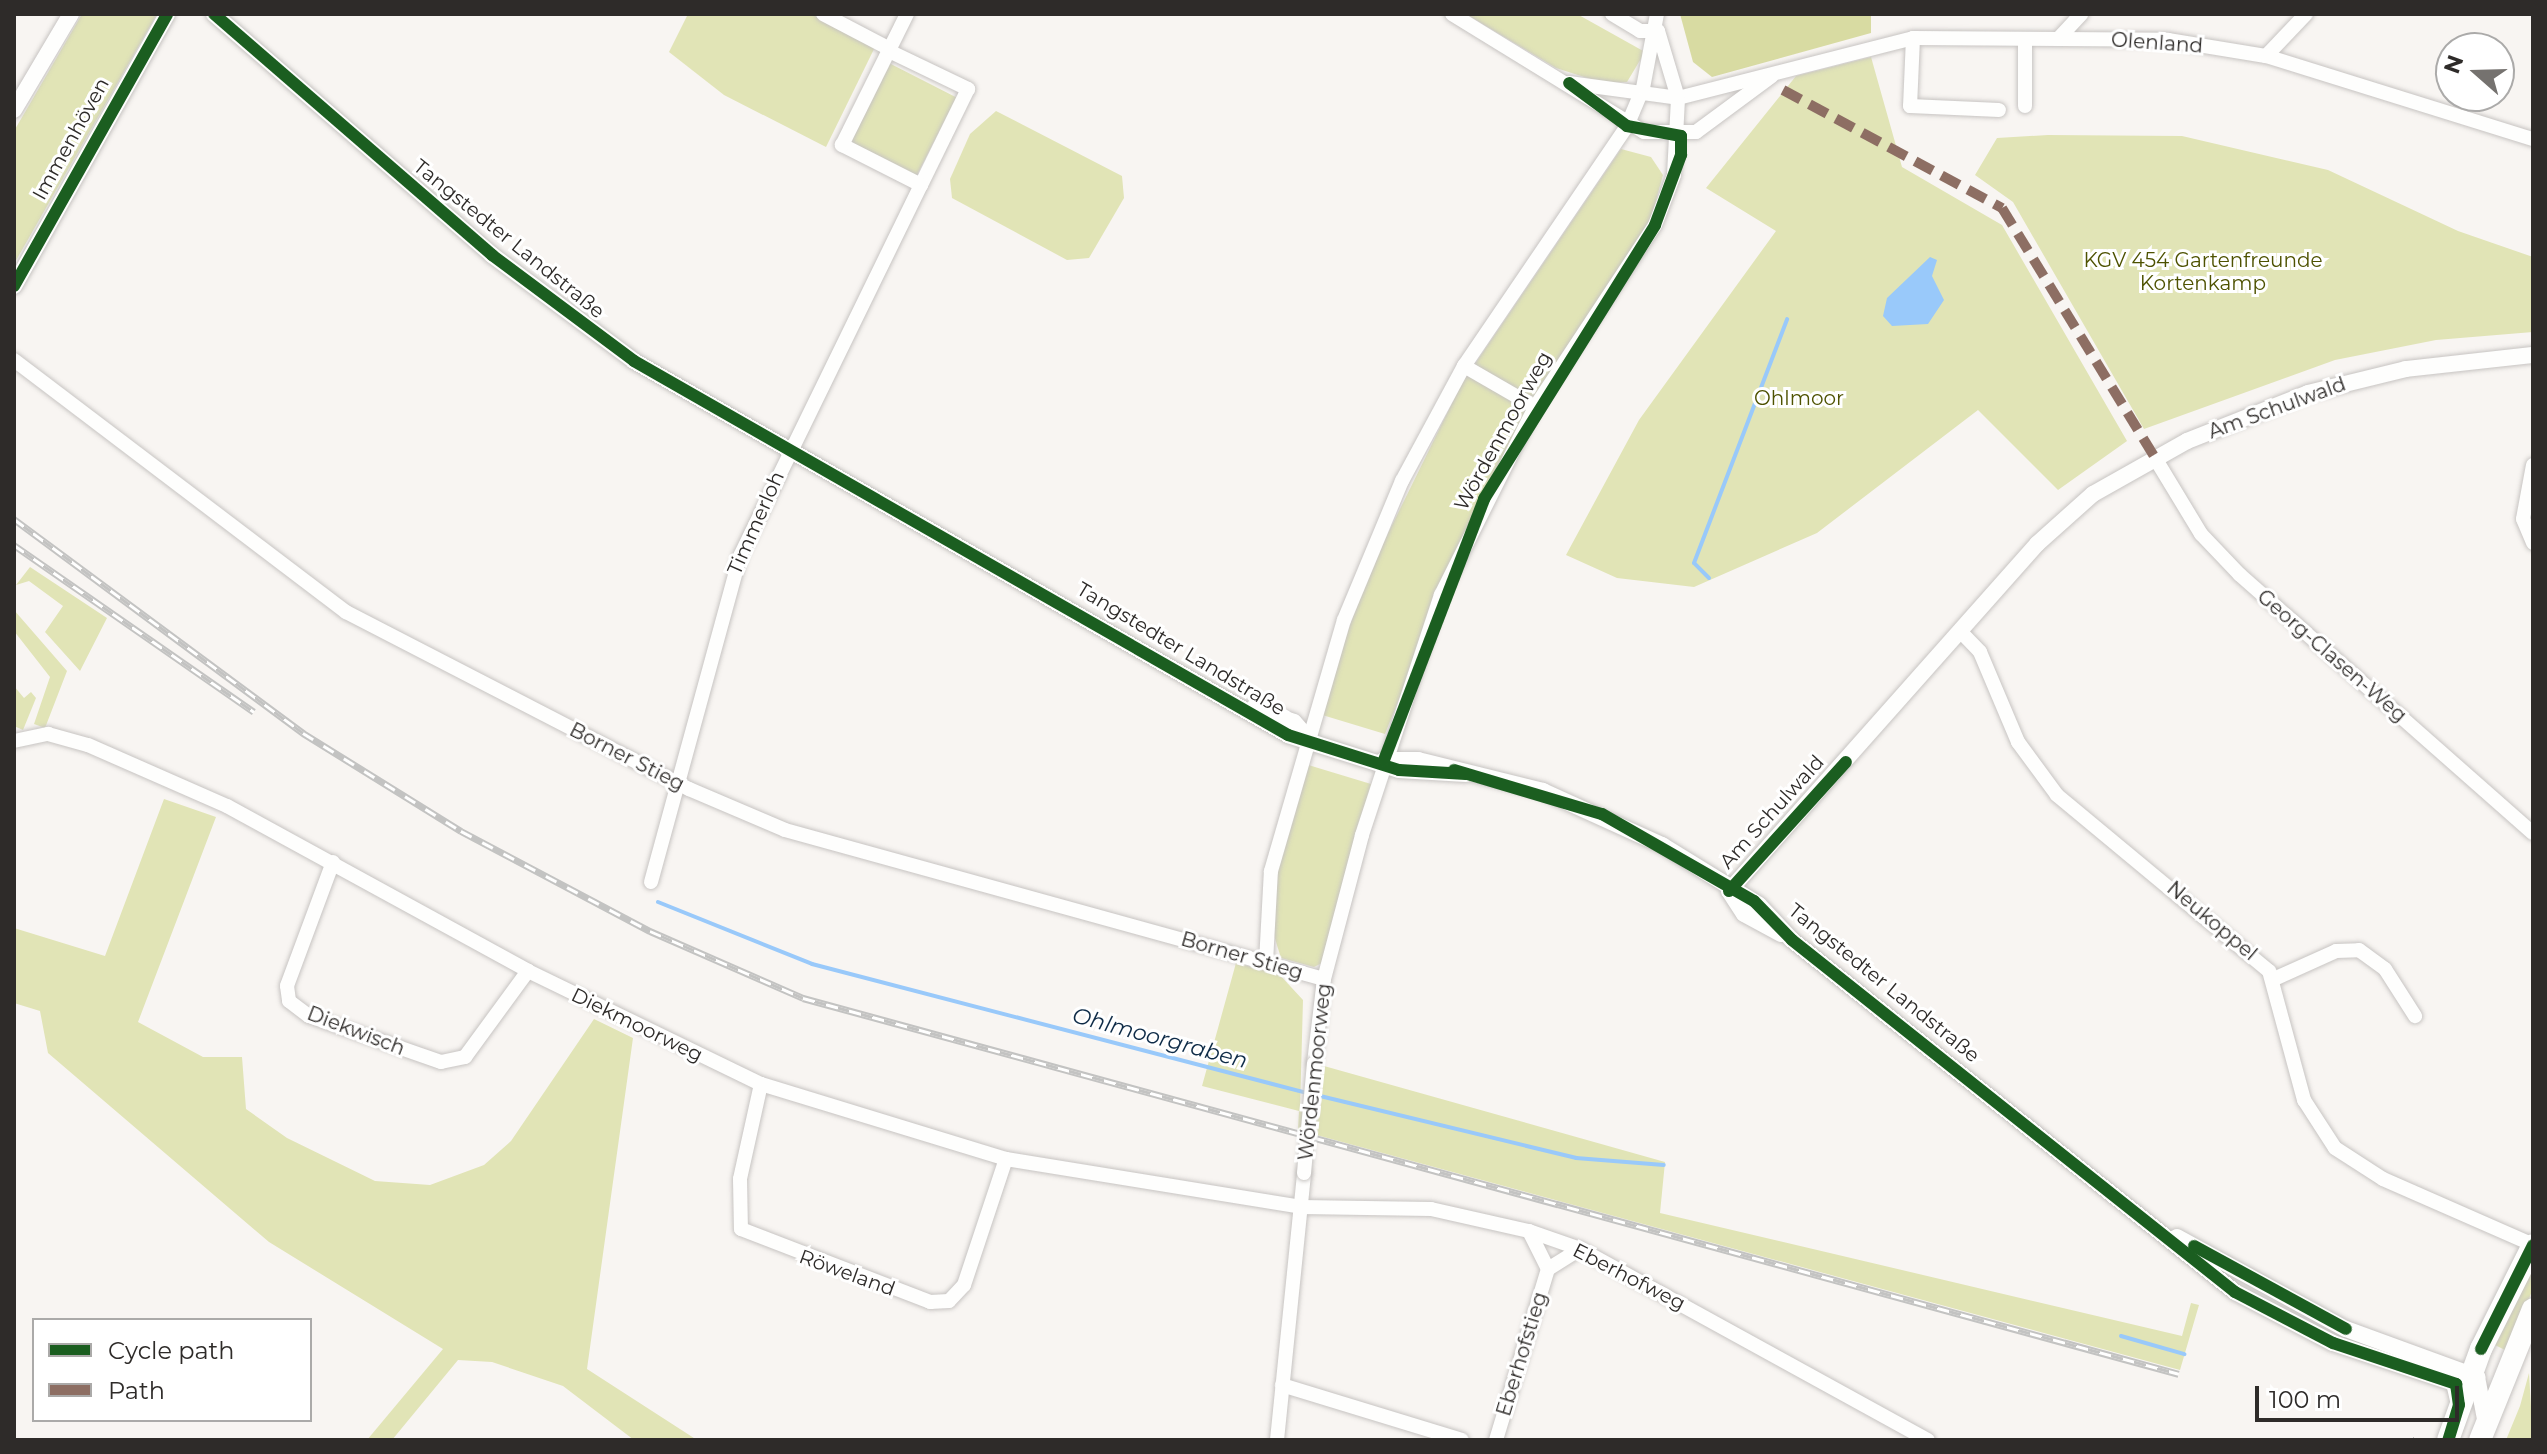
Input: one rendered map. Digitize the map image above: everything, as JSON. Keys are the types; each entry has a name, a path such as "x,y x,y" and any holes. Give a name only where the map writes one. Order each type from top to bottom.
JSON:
{"main road":[{"path":"2449,1435 2471,1374 2533,1245"},
{"path":"2481,1436 2533,1309"}],"street":[{"path":"14,110 71,14"},
{"name":"Immenhöven","path":"14,286 167,14"},
{"name":"Tangstedter Landstraße","path":"214,14 551,304 789,449 1244,706 1294,722 1307,737 1384,760 1466,774 1602,814 1729,891 1750,919 1792,940 2162,1229 2235,1292 2333,1343 2454,1383 2459,1405"},
{"name":"Timmerloh","path":"651,882 724,600 789,449 968,89 823,14"},
{"path":"907,14 842,145 921,185"},
{"path":"1452,14 1630,119 1681,136 1678,98 1658,31 1657,14"},
{"path":"1612,14 1640,31 1658,31"},
{"path":"2058,39 2081,14"},
{"path":"2266,56 2306,14"},
{"path":"1266,962 1271,871 1307,737 1344,620 1398,492 1464,366 1630,119 1641,96 1658,31"},
{"path":"1913,38 1910,106 1999,110"},
{"name":"Olenland","path":"1569,83 1658,99 1678,98 1913,38 2168,40 2266,56 2533,139"},
{"path":"2025,40 2025,106"},
{"name":"Olenland","path":"1681,136 1773,76"},
{"name":"Wördenmoorweg","path":"1277,1440 1324,979 1384,760 1441,595 1535,407 1655,225 1681,136"},
{"name":"Am Schulwald","path":"1729,891 2054,526 2155,458 2260,410 2341,383 2533,355"},
{"name":"Borner Stieg","path":"14,360 346,612 675,780 785,830 1324,979"},
{"name":"Wördenmoorweg","path":"1464,366 1535,407"},
{"name":"Georg-Clasen-Weg","path":"2155,458 2201,534 2240,575 2533,833"},
{"path":"2533,465 2523,519 2533,543"},
{"name":"Neukoppel","path":"1960,631 1980,652 2018,742 2057,795 2221,924 2274,979 2304,1100 2335,1148 2383,1179 2533,1245"},
{"name":"Diekmoorweg","path":"14,741 48,734 88,745 333,862 528,971 761,1084 1006,1159 1301,1207"},
{"name":"Diekwisch","path":"333,862 287,986 289,1001 309,1016 441,1062 453,1060 465,1057 528,971"},
{"path":"2274,979 2336,951 2359,950 2385,969 2415,1016"},
{"name":"Röweland","path":"761,1084 740,1179 741,1229 935,1304 964,1285 1006,1159"},
{"name":"Eberhofweg","path":"1301,1207 1431,1209 1529,1231 1580,1249 1928,1440"},
{"name":"Tangstedter Landstraße","path":"2162,1229 2346,1329 2471,1374"},
{"name":"Eberhofstieg","path":"1529,1231 1548,1269"},
{"name":"Eberhofstieg","path":"1496,1440 1548,1269 1580,1249"},
{"path":"2471,1374 2485,1394 2481,1436"},
{"path":"1282,1385 1462,1440"}],"green space":[{"path":"82,14 157,14 14,264 14,131"},
{"path":"688,14 811,14 875,47 826,147 724,95 669,52"},
{"path":"1466,14 1577,14 1645,52 1627,82 1603,83 1556,68"},
{"path":"1680,14 1871,14 1871,33 1712,77 1693,62"},
{"name":"Ohlmoor","path":"1871,57 1902,167 2002,225 2127,441 2058,490 1978,410 1817,533 1694,587 1617,578 1566,555 1639,420 1776,231 1706,188 1796,76"},
{"path":"887,62 956,97 917,176 847,140"},
{"path":"996,111 1122,176 1124,198 1089,258 1067,260 952,198 950,179 970,134"},
{"name":"KGV 454 Gartenfreunde Kortenkamp","path":"2048,135 2182,136 2328,170 2458,231 2533,257 2533,332 2436,340 2335,360 2144,429 2013,202 1975,175 1997,138"},
{"path":"1621,149 1651,157 1663,175 1650,222 1483,490 1385,734 1319,714 1368,574 1462,383"},
{"path":"30,567 107,618 80,671 45,632 63,606 29,581 16,585"},
{"path":"14,610 67,671 45,728 34,724 50,677 14,631"},
{"path":"14,686 24,698 31,692 36,698 23,730 14,726"},
{"path":"1305,764 1371,784 1324,962 1314,967 1281,958 1272,929 1274,885"},
{"path":"164,799 216,817 138,1022 203,1057 242,1057 246,1109 287,1138 375,1181 430,1185 484,1165 511,1141 594,1019 633,1038 587,1369 697,1440 634,1440 563,1386 492,1362 458,1360 392,1440 367,1440 443,1349 269,1242 48,1053 40,1011 14,1003 14,928 105,956"},
{"path":"1236,963 1279,974 1303,1000 1300,1111 1320,1116 1324,1066 1665,1162 1660,1213 2182,1336 2191,1303 2199,1305 2180,1370 1298,1130 1299,1111 1202,1086"},
{"path":"2533,1261 2533,1289 2507,1351 2493,1344"},
{"path":"2529,1373 2533,1440 2506,1440 2520,1406"}],"water":[{"path":"1930,257 1937,260 1932,276 1944,300 1928,324 1892,326 1883,316 1887,298"}],"waterway":[{"name":"Ohlmoorgraben","path":"1709,578 1694,563 1787,319"},
{"name":"Ohlmoorgraben","path":"658,902 812,964 1307,1093"},
{"name":"Ohlmoorgraben","path":"1316,1095 1576,1158 1664,1165"},
{"name":"Ohlmoorgraben","path":"2121,1336 2184,1354"}],"railway":[{"path":"14,519 303,733 461,831 650,931 803,998 2179,1374"},
{"path":"14,545 254,712"}],"marked path":[{"path":"1783,90 2002,208 2155,458"}],"cycle path":[{"path":"14,286 167,14"},
{"path":"214,14 492,255 634,361 1288,735 1399,770 1466,774"},
{"path":"1384,760 1484,499 1655,225 1681,155 1681,136 1627,126 1569,83"},
{"path":"1729,891 1846,762"},
{"path":"1454,770 1602,814 1754,901 1792,940 2235,1292 2333,1343 2456,1384 2459,1405 2448,1440"},
{"path":"2481,1349 2533,1245"},
{"path":"2194,1246 2346,1329"}]}
